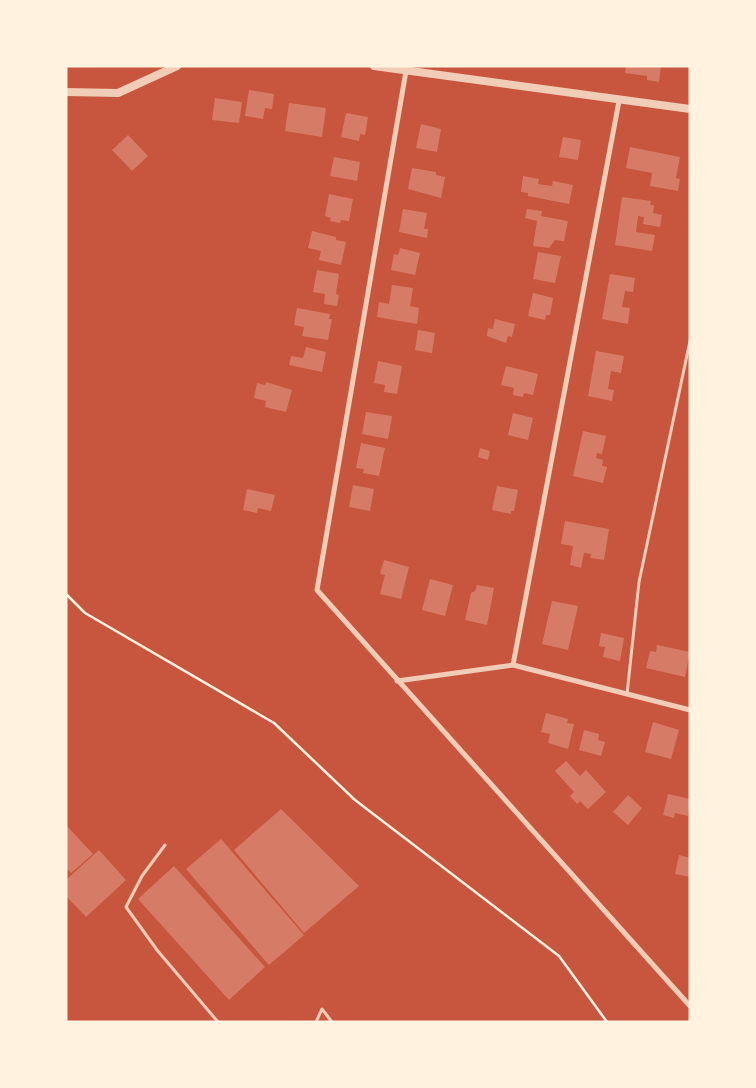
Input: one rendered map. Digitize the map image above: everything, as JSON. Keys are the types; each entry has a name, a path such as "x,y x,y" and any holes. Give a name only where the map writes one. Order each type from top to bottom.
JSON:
{"street":[{"path":"66,92 118,93 177,66"},
{"path":"374,66 619,101 690,109"},
{"path":"406,71 317,590 690,1006"},
{"path":"513,665 619,101"},
{"path":"397,681 513,665 690,710"}],"lane":[{"path":"627,694 639,582 690,341"},
{"path":"165,845 142,876 126,907 157,950 218,1022"},
{"path":"316,1022 322,1009 332,1022"}],"path":[{"path":"66,594 85,613 274,723 355,800 559,956 607,1022"}],"building":[{"path":"626,66 661,66 659,82 647,80 647,76 625,73"},
{"path":"249,90 274,94 272,109 265,108 263,119 245,116"},
{"path":"215,98 242,102 239,123 212,120"},
{"path":"289,103 326,108 322,137 285,131"},
{"path":"346,113 368,117 365,135 360,134 359,141 341,137"},
{"path":"421,124 441,129 437,152 416,148"},
{"path":"128,135 148,156 132,171 112,150"},
{"path":"563,137 581,140 578,160 559,157"},
{"path":"630,147 680,157 676,178 680,179 678,191 650,186 652,173 626,168"},
{"path":"334,157 360,162 357,181 330,176"},
{"path":"412,168 436,172 436,175 445,177 441,198 408,189"},
{"path":"523,176 539,179 538,184 552,186 553,181 573,185 569,204 528,196 528,193 521,192"},
{"path":"329,194 353,199 349,221 341,220 340,223 330,221 331,218 325,216"},
{"path":"622,197 651,201 650,205 654,205 653,213 662,215 660,227 643,224 644,217 638,216 636,232 655,235 652,251 615,245"},
{"path":"403,209 427,213 424,229 428,229 427,238 399,232"},
{"path":"527,209 542,211 541,216 568,221 564,241 555,240 549,248 533,246 537,221 525,218"},
{"path":"312,231 336,237 336,240 346,242 341,265 319,260 321,251 308,248"},
{"path":"400,248 420,253 415,275 391,270 394,254 398,255"},
{"path":"538,252 561,256 555,283 533,279"},
{"path":"317,270 339,274 336,294 339,295 337,306 324,304 325,294 313,292"},
{"path":"610,274 635,278 633,292 625,291 622,307 630,308 628,324 602,319"},
{"path":"392,285 413,288 410,306 419,308 417,324 377,317 379,302 389,304"},
{"path":"533,293 553,298 550,315 546,315 545,320 528,316"},
{"path":"297,308 330,314 329,319 332,319 328,340 302,336 304,327 294,325"},
{"path":"495,319 515,324 512,337 508,336 506,343 487,336 488,328 493,329"},
{"path":"418,330 435,333 432,353 415,350"},
{"path":"306,347 326,352 322,372 289,365 291,356 303,358"},
{"path":"596,351 624,356 621,373 611,371 608,389 614,390 612,401 588,396"},
{"path":"378,361 402,366 397,394 384,392 385,385 374,383"},
{"path":"506,366 538,374 533,395 524,393 523,397 513,395 514,388 501,385"},
{"path":"266,382 292,390 286,412 265,407 266,401 254,398 257,383 265,385"},
{"path":"366,412 392,416 388,439 362,434"},
{"path":"513,413 533,418 528,440 508,435"},
{"path":"583,431 606,436 602,454 597,453 596,458 603,460 602,466 607,467 603,483 573,476"},
{"path":"361,443 385,448 379,476 363,473 364,469 356,468"},
{"path":"480,448 490,451 488,460 478,457"},
{"path":"353,485 374,489 370,511 349,507"},
{"path":"497,486 518,490 514,511 511,511 511,514 492,510"},
{"path":"247,489 275,495 271,511 258,508 257,513 243,510"},
{"path":"565,521 609,529 604,560 590,558 591,554 584,553 581,568 570,565 573,546 561,544"},
{"path":"384,560 409,567 401,599 380,594 385,575 380,574"},
{"path":"430,579 453,585 445,616 422,610"},
{"path":"477,585 494,588 487,625 465,620 471,593 475,591"},
{"path":"552,601 578,606 568,650 542,644"},
{"path":"601,633 624,638 620,661 603,657 605,647 599,646"},
{"path":"657,645 690,652 685,677 646,668 650,651 656,652"},
{"path":"546,713 568,719 567,723 574,724 568,749 548,743 550,734 541,732"},
{"path":"653,722 679,730 671,759 645,752"},
{"path":"584,730 599,734 598,740 605,742 601,756 579,750"},
{"path":"566,761 580,776 586,770 606,792 588,809 580,801 577,804 570,796 574,792 555,771"},
{"path":"668,794 690,799 688,816 675,813 674,818 663,815"},
{"path":"628,795 642,808 628,825 613,812"},
{"path":"281,809 359,886 304,933 234,850"},
{"path":"66,825 93,854 71,873 66,868"},
{"path":"221,839 304,935 269,965 186,869"},
{"path":"99,850 126,880 86,917 66,896 66,880"},
{"path":"679,855 690,858 690,877 675,874"},
{"path":"174,866 265,967 229,1000 138,899"}]}
